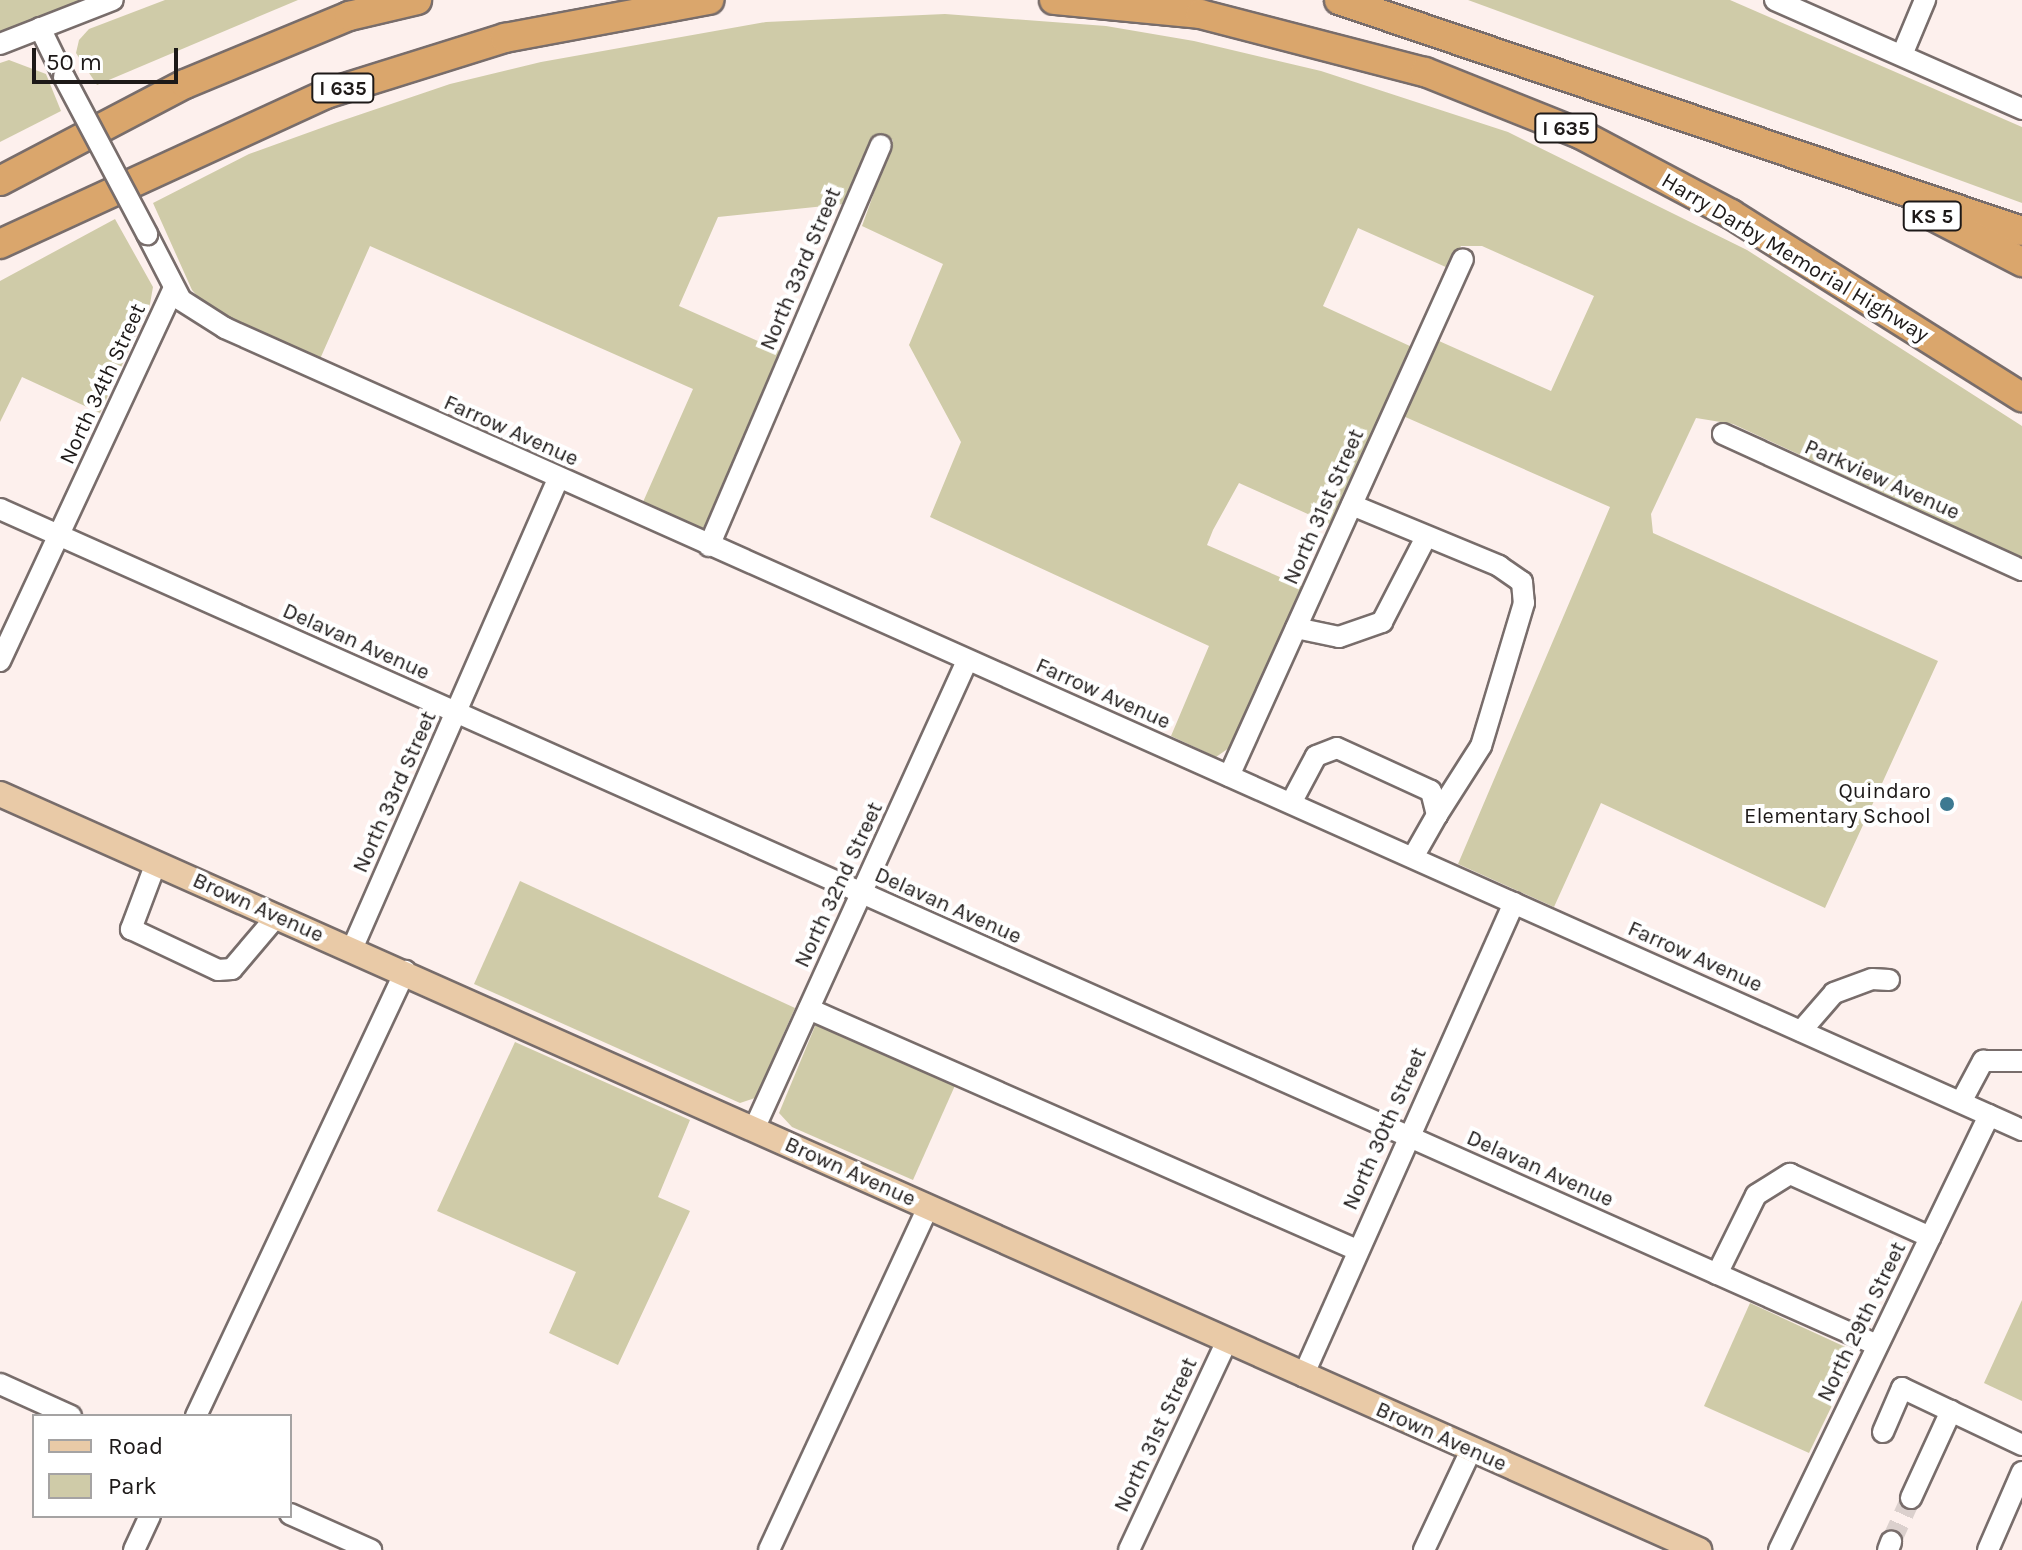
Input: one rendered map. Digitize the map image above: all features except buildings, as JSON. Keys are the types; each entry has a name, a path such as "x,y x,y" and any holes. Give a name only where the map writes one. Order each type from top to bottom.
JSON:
{"highway":[{"path":"0,181 185,84 349,16 417,0"},
{"name":"I 635","path":"0,244 326,94 505,38 709,0"},
{"name":"Harry Darby Memorial Highway","path":"1054,0 1215,17 1425,72 1580,134 1731,214 2022,397"},
{"name":"I 635","path":"1339,0 2022,231"},
{"name":"KS 5","path":"1843,169 2022,262"}],"main road":[{"name":"Brown Avenue","path":"0,794 405,971 1303,1376 1699,1550"}],"street":[{"path":"0,44 113,0"},
{"path":"1775,0 2022,109"},
{"path":"1902,55 1925,0"},
{"name":"North 34th Street","path":"0,661 173,290 40,28"},
{"name":"North 33rd Street","path":"709,546 881,145"},
{"name":"North 31st Street","path":"1229,776 1463,259"},
{"name":"Farrow Avenue","path":"173,290 192,311 225,328 558,479 1989,1115 2020,1125"},
{"name":"Parkview Avenue","path":"1723,434 2022,570"},
{"name":"North 33rd Street","path":"352,949 558,479"},
{"path":"1352,505 1499,566 1522,582 1524,603 1481,746 1413,857"},
{"name":"Delavan Avenue","path":"0,509 1877,1345"},
{"path":"1296,628 1339,637 1382,622 1426,537"},
{"name":"North 32nd Street","path":"754,1129 967,661"},
{"path":"1291,803 1316,756 1337,748 1431,791 1437,815"},
{"path":"156,863 131,929 204,964 232,969 265,936 277,916"},
{"name":"North 30th Street","path":"1303,1376 1514,903"},
{"path":"197,1414 405,971"},
{"path":"1801,1031 1834,993 1872,979 1889,980"},
{"path":"809,1009 1357,1250"},
{"path":"1961,1102 1983,1061 2022,1061"},
{"name":"North 29th Street","path":"1779,1550 1989,1115"},
{"path":"1717,1274 1756,1195 1790,1174 1930,1237"},
{"path":"769,1550 928,1207"},
{"name":"North 31st Street","path":"1129,1550 1227,1341"},
{"path":"0,1384 67,1414"},
{"path":"1883,1432 1902,1388 2022,1445"},
{"path":"1911,1498 1951,1411"},
{"path":"1424,1550 1471,1450"},
{"path":"1988,1550 2022,1472"},
{"path":"292,1515 371,1550"},
{"path":"134,1550 149,1518"}],"green space":[{"path":"0,0 90,0 0,33"},
{"path":"165,0 298,0 97,85 76,53 79,40 89,29"},
{"path":"1468,0 1730,0 2022,127 2022,203"},
{"path":"945,14 1106,26 1194,41 1321,71 1508,132 1747,250 2022,426 2022,558 1733,424 1696,418 1651,514 1653,533 1938,661 1825,908 1601,803 1554,907 1458,864 1610,507 1403,416 1439,341 1551,391 1594,296 1482,246 1461,246 1448,268 1358,228 1323,306 1412,347 1330,524 1239,483 1213,530 1207,545 1305,588 1236,743 1216,757 1171,736 1209,646 930,517 961,442 909,345 943,264 862,226 893,140 876,134 844,204 718,217 679,306 780,351 711,524 701,529 643,502 693,389 370,246 320,359 206,306 192,290 153,203 249,154 450,84 541,62 766,22"},
{"path":"9,60 46,74 61,111 0,142 0,63"},
{"path":"115,219 153,287 150,304 100,413 22,377 0,422 0,281"},
{"path":"520,881 795,1008 755,1098 740,1103 474,984"},
{"path":"818,1019 957,1081 913,1180 792,1127 779,1113"},
{"path":"515,1042 690,1120 658,1197 690,1211 618,1365 549,1333 576,1272 437,1211"},
{"path":"2022,1300 2022,1401 1984,1383"},
{"path":"1750,1303 1852,1350 1855,1358 1809,1453 1704,1406"}],"tunnel":[{"path":"1891,1542 1911,1498"}],"place":[{"name":"Quindaro Elementary School","path":"1947,804"}]}
